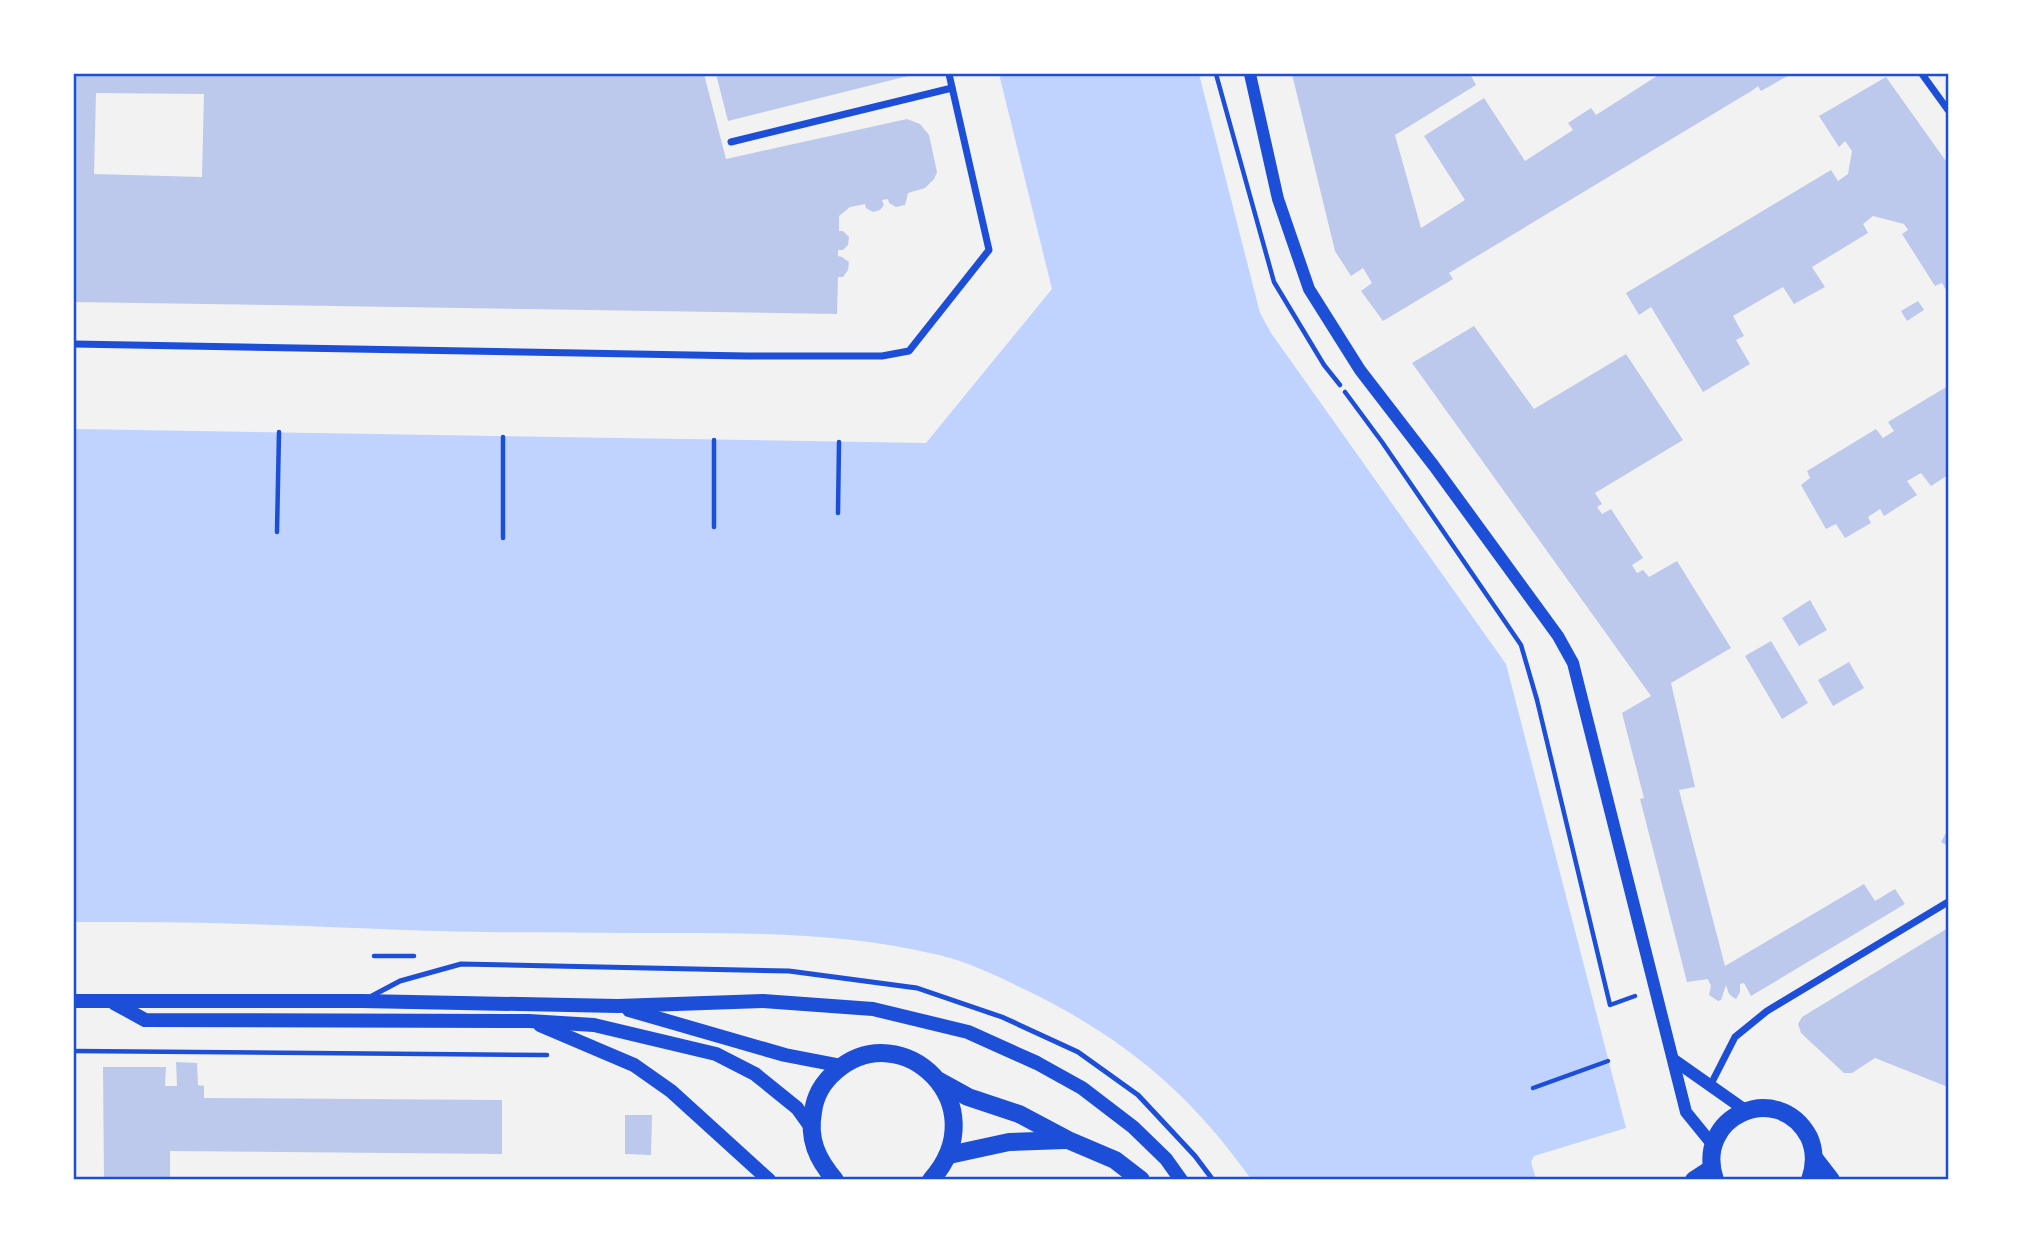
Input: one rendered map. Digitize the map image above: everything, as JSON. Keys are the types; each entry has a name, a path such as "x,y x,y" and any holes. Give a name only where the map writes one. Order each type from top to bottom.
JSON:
{"main road":[{"path":"111,1001 145,1020 529,1021 594,1025 716,1054 755,1074 797,1108 810,1126"},
{"path":"74,1002 362,1001 618,1006 763,1001 873,1009 968,1032 1037,1062 1082,1088 1133,1127 1166,1159 1181,1180"},
{"path":"618,1006 785,1055 842,1066"},
{"path":"529,1021 634,1065 671,1091 769,1180"},
{"path":"835,1180 823,1166 813,1147 810,1126 814,1103 828,1078 842,1066 872,1055 894,1055 915,1062 939,1081 968,1097 1019,1114 1068,1140 1115,1160 1141,1180"},
{"path":"931,1180 949,1155 955,1127 953,1108 939,1081"},
{"path":"1694,1180 1713,1174 1712,1144 1719,1130 1745,1110 1761,1108 1792,1116 1804,1128 1811,1142 1814,1158 1810,1180"},
{"path":"949,1155 1009,1142 1068,1140"},
{"path":"1814,1158 1831,1180"}],"street":[{"path":"74,344 883,356 909,351 989,250 948,74"},
{"path":"1250,74 1278,199 1309,289 1360,370 1558,636 1573,663 1686,1112 1712,1144"},
{"path":"1922,74 1948,110"},
{"path":"731,142 952,88"},
{"path":"1710,1086 1735,1037 1767,1011 1948,902"},
{"path":"1674,1060 1745,1110"}],"lane":[{"path":"362,1001 400,981 461,964 789,971 917,988 1002,1017 1078,1052 1138,1096 1195,1156 1213,1180"}],"path":[{"path":"1216,74 1274,282 1324,365 1382,442 1521,645 1537,700 1610,1005 1657,989"},
{"path":"277,532 279,432"},
{"path":"503,437 503,538"},
{"path":"714,440 714,527"},
{"path":"838,513 839,442"},
{"path":"74,1051 549,1055"},
{"path":"1533,1088 1608,1061"}],"water":[{"path":"999,74 1199,74 1260,313 1271,333 1506,664 1626,1128 1534,1156 1531,1162 1536,1179 1251,1179 1203,1119 1178,1093 1094,1027 995,975 950,958 907,948 778,934 424,931 223,923 74,922 74,429 926,443 1052,289"}],"building":[{"path":"74,74 704,74 726,159 907,119 920,124 929,135 937,172 925,188 908,193 905,205 896,207 889,203 888,199 882,200 884,205 880,210 873,212 866,208 865,204 850,207 839,216 839,231 849,237 848,245 843,250 838,250 838,256 849,262 843,277 838,277 837,314 74,302","holes":["96,93 204,94 202,177 94,174"]},
{"path":"716,74 916,74 728,121"},
{"path":"1292,74 1470,74 1476,85 1395,135 1421,228 1465,200 1424,136 1484,98 1525,161 1573,130 1568,123 1591,108 1596,115 1660,74 1791,74 1761,91 1758,86 1449,273 1453,279 1383,321 1361,291 1372,283 1363,268 1351,276 1335,251"},
{"path":"1886,77 1948,164 1948,293 1942,283 1935,286 1902,234 1908,230 1904,224 1873,216 1863,224 1868,233 1812,267 1825,287 1794,304 1783,287 1733,316 1744,336 1736,340 1750,364 1703,392 1651,307 1639,315 1626,293 1831,170 1838,181 1848,174 1852,151 1845,141 1839,147 1819,116"},
{"path":"1918,301 1924,310 1907,321 1901,311"},
{"path":"1474,326 1534,409 1626,354 1683,440 1595,493 1602,504 1597,507 1602,514 1611,509 1643,558 1632,565 1637,573 1643,570 1649,577 1677,561 1731,648 1671,683 1695,787 1679,790 1725,966 1864,884 1875,901 1895,889 1905,904 1751,996 1744,983 1740,984 1736,999 1729,994 1726,985 1721,1000 1718,1001 1709,995 1711,986 1708,979 1687,982 1640,799 1644,798 1622,713 1651,696 1412,363"},
{"path":"1948,386 1948,475 1931,486 1921,473 1907,481 1917,495 1884,516 1880,509 1868,517 1871,523 1845,538 1836,524 1826,529 1801,485 1810,478 1807,471 1876,429 1883,438 1894,431 1888,422"},
{"path":"1810,600 1827,630 1799,646 1782,618"},
{"path":"1771,641 1808,703 1782,719 1745,656"},
{"path":"1849,662 1864,688 1833,706 1818,680"},
{"path":"1948,829 1948,846 1941,842"},
{"path":"1948,928 1948,1087 1875,1058 1852,1073 1844,1073 1801,1033 1798,1024 1802,1017"},
{"path":"176,1062 197,1063 198,1085 204,1086 204,1098 502,1100 502,1154 170,1151 170,1180 104,1180 103,1067 166,1067 165,1086 177,1086"},
{"path":"625,1115 652,1115 651,1155 625,1154"}]}
